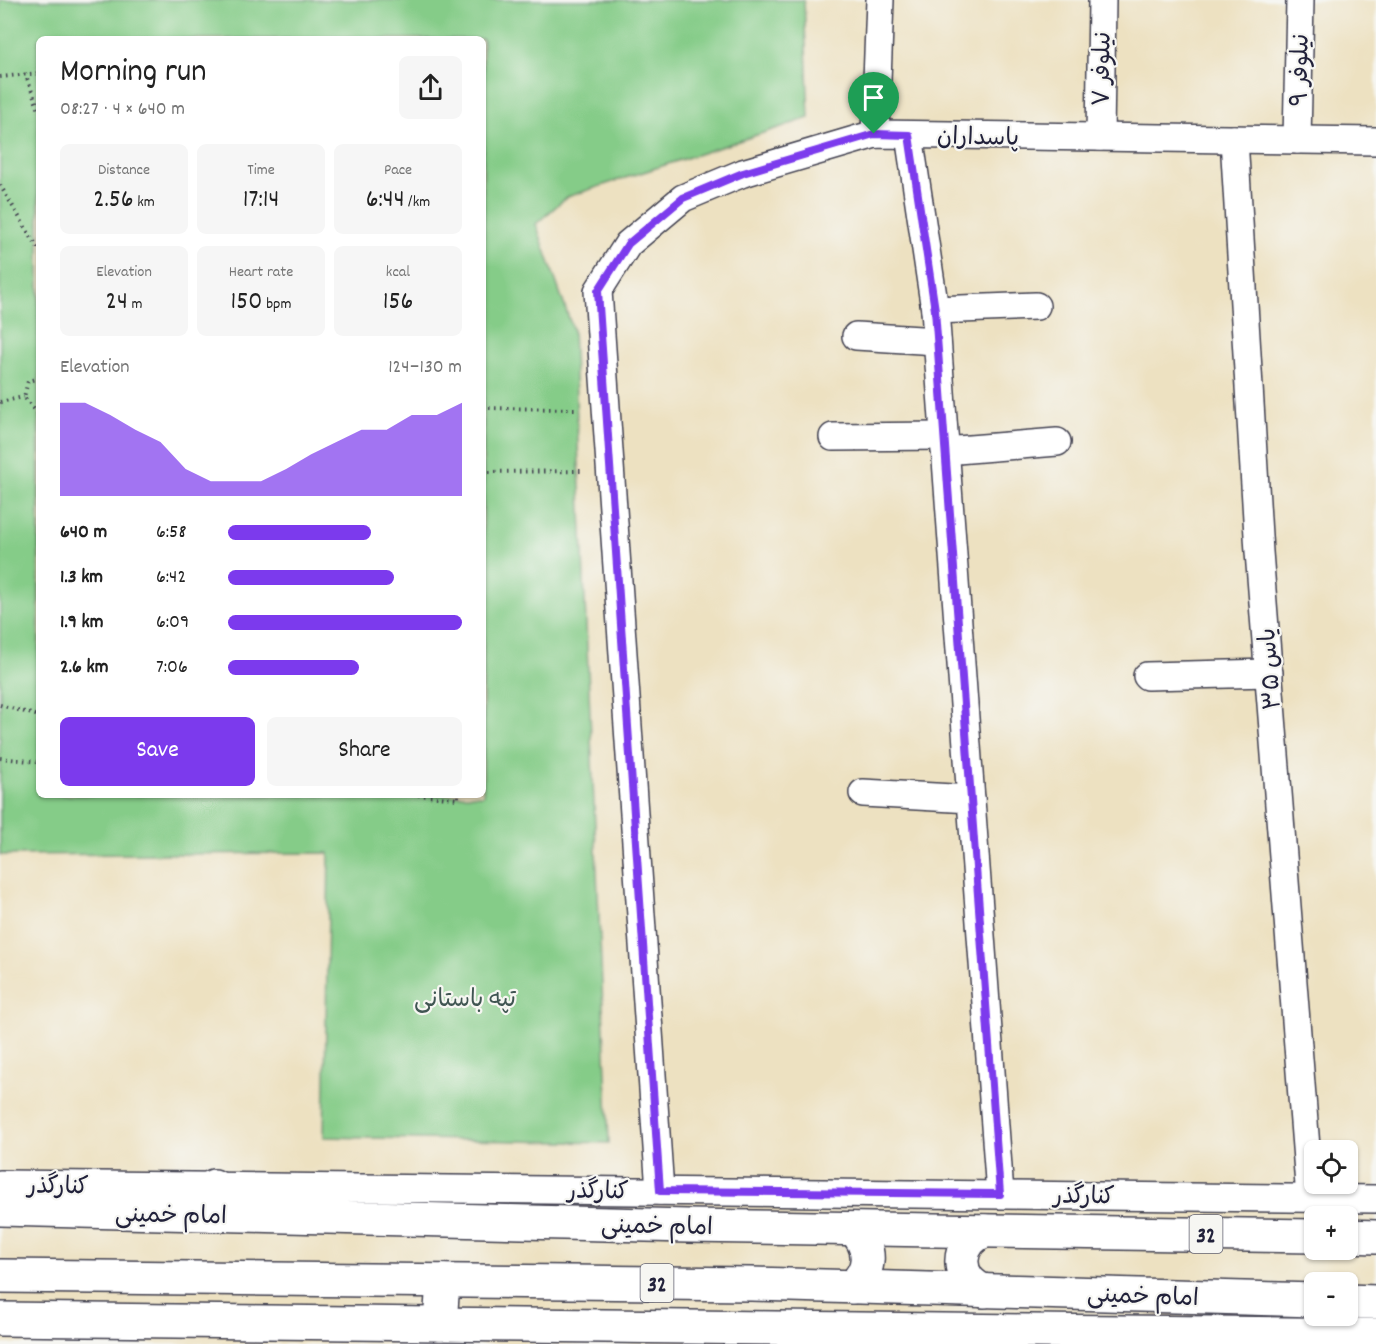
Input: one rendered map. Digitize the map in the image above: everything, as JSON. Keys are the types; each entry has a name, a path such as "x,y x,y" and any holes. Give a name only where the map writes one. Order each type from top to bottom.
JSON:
{"main road":[{"name":"امام خمینی","path":"0,1209 214,1201 854,1229 1304,1236"},
{"path":"852,1287 861,1280 868,1258 862,1237 854,1229"},
{"path":"984,1231 967,1242 961,1261 968,1280 975,1287 984,1291"},
{"path":"1358,1236 1376,1237"},
{"name":"امام خمینی","path":"0,1276 852,1287 1304,1300"},
{"path":"440,1324 443,1281"},
{"path":"1358,1301 1376,1302"},
{"path":"0,1319 440,1324 801,1336 1376,1335"}],"street":[{"path":"874,134 880,0"},
{"name":"نیلوفر ۷","path":"1100,137 1102,0"},
{"name":"نیلوفر ۹","path":"1297,140 1300,0"},
{"name":"پاسداران","path":"606,409 598,291 628,244 683,198 743,173 874,134 1376,141"},
{"path":"909,135 935,310 1000,1194"},
{"name":"یاس ۳۵","path":"1234,139 1269,673 1310,1198"},
{"path":"935,310 1036,306"},
{"path":"856,336 937,341"},
{"path":"606,409 660,1191"},
{"path":"833,437 944,443 1057,442"},
{"path":"1146,676 1269,673"},
{"path":"863,793 970,799"},
{"name":"کنارگذر","path":"0,1184 214,1201 660,1191 1376,1199"}],"path":[{"path":"0,77 36,72"},
{"path":"25,73 36,102"},
{"path":"0,185 36,245"},
{"path":"24,397 28,381 36,379"},
{"path":"0,402 24,397"},
{"path":"24,397 36,411"},
{"path":"486,408 606,409"},
{"path":"486,472 610,471"},
{"path":"0,705 36,715"},
{"path":"0,758 36,762"}],"green space":[{"name":"تپه باستانی","path":"0,0 804,0 809,118 567,197 536,224 573,330 609,1143 324,1137 329,853 0,855"}],"route":[{"path":"874,134 909,135 935,310 1000,1194 660,1191 598,291 628,244 683,198 743,173 874,134"}]}
